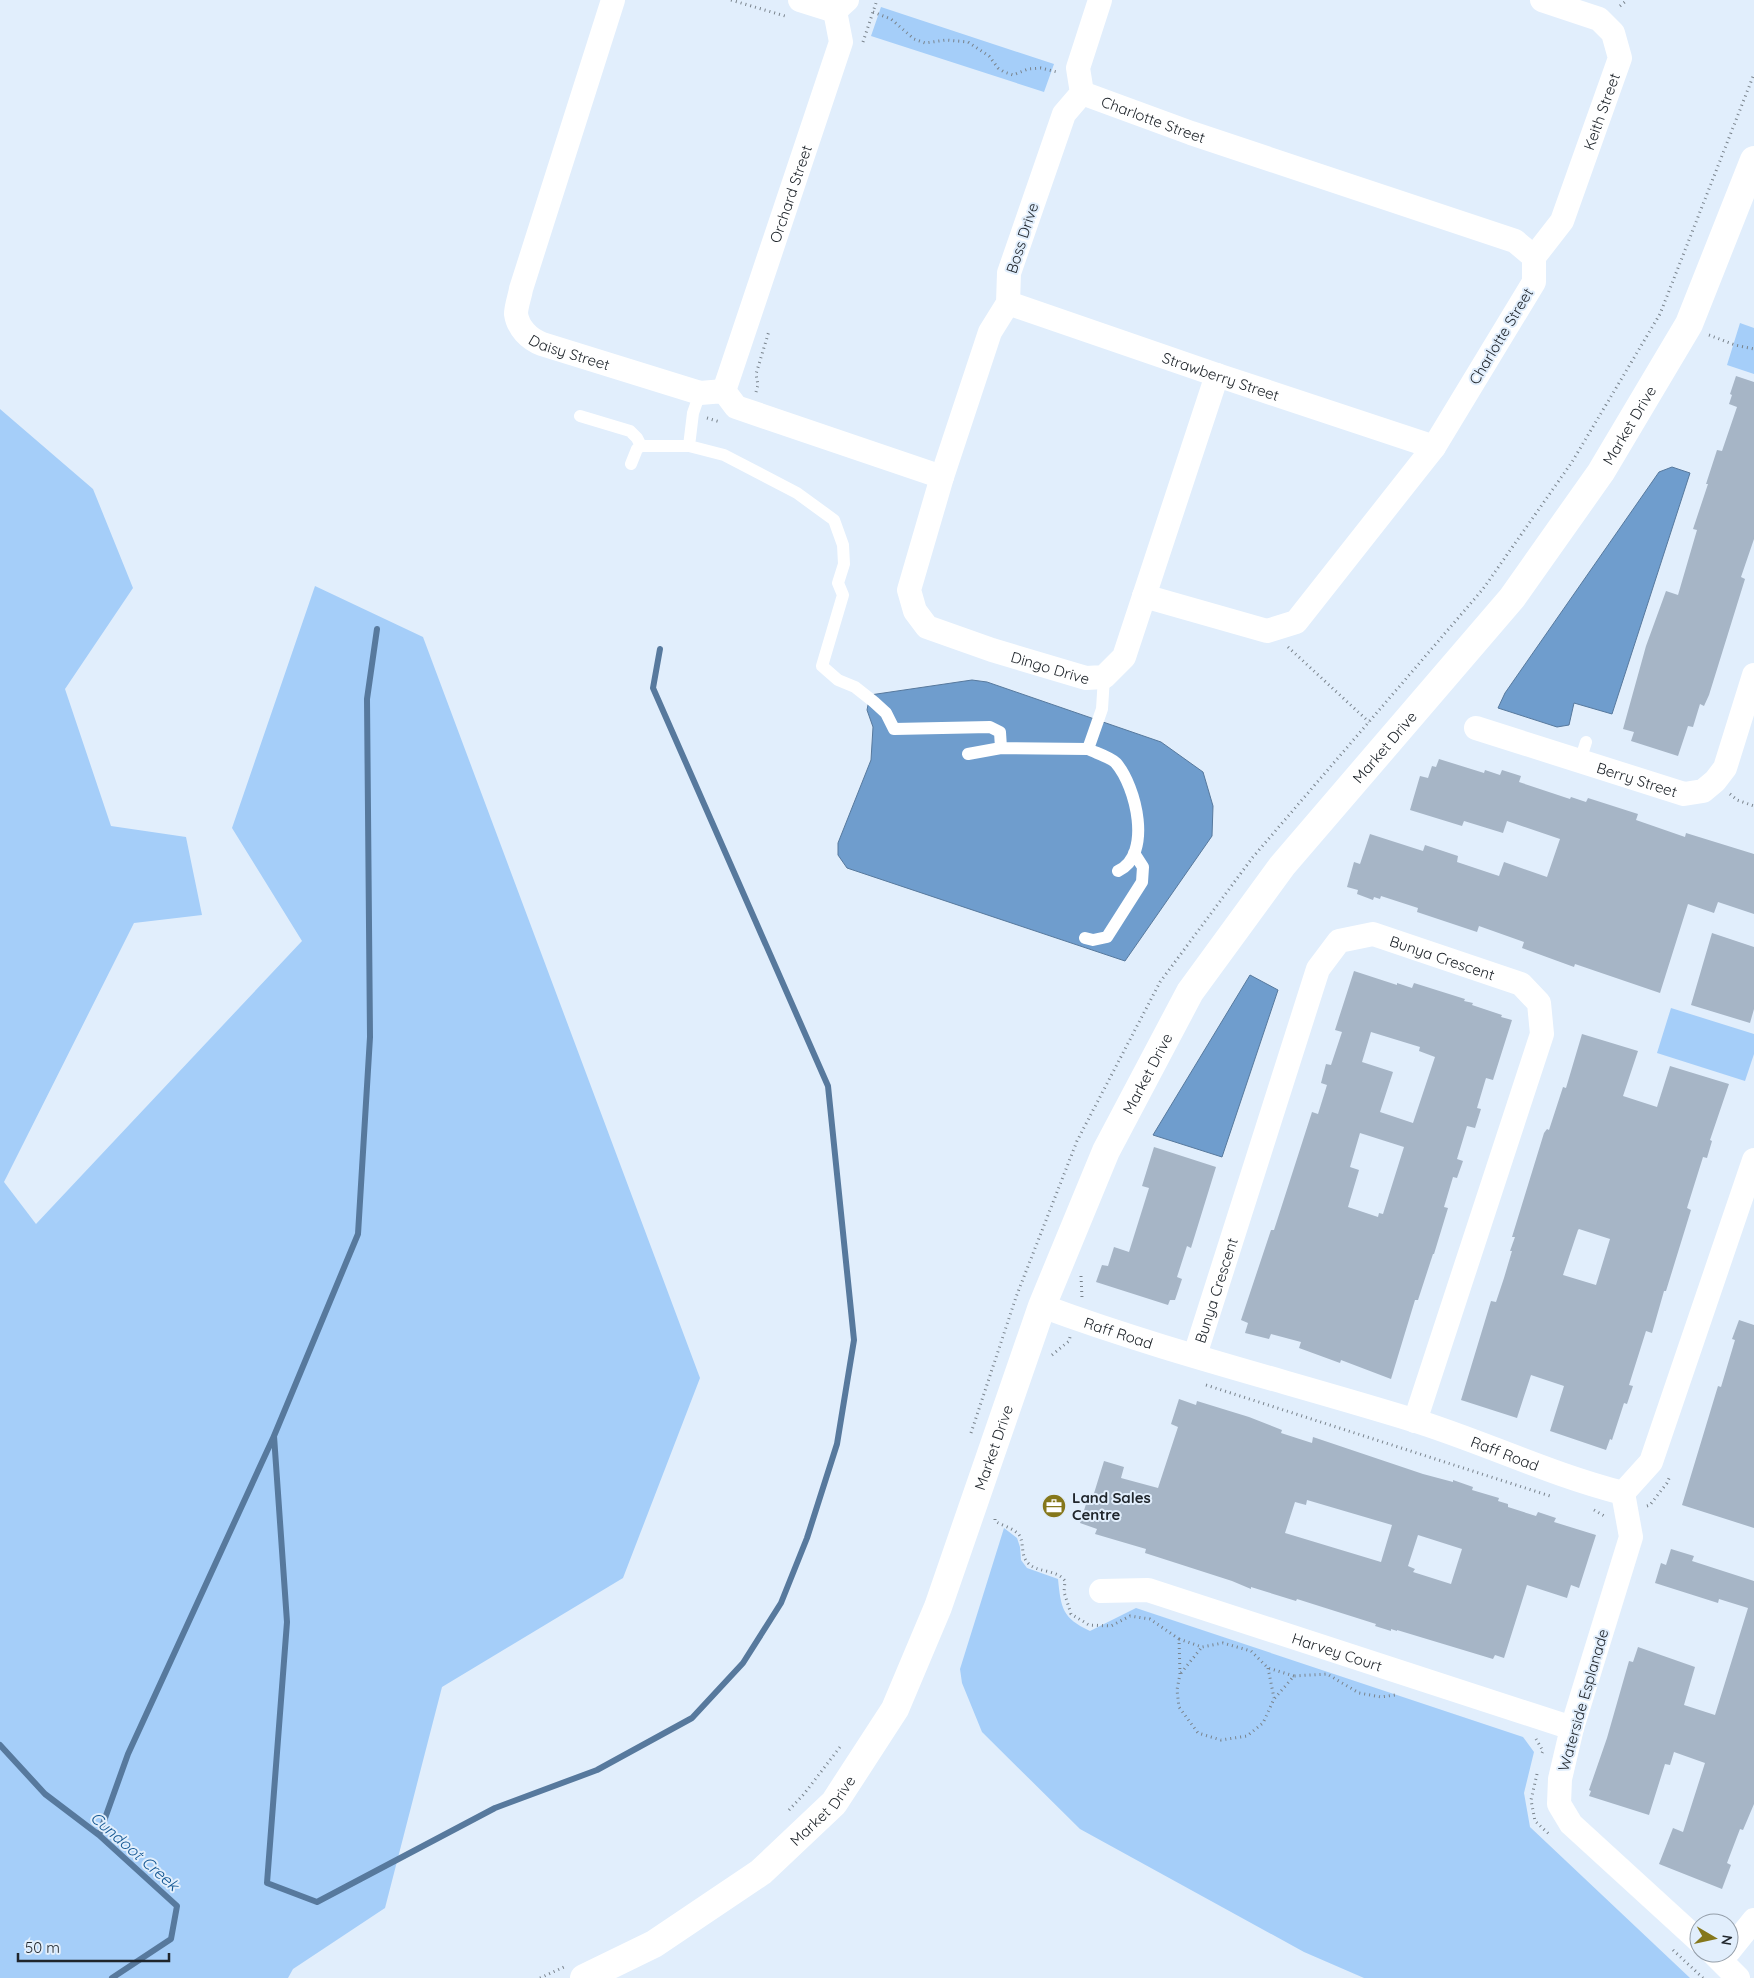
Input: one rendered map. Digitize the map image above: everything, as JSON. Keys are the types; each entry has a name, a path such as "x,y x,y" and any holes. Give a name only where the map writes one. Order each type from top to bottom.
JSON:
{"street":[{"name":"Daisy Street","path":"613,0 521,289 516,313 523,332 534,341 700,393 724,390"},
{"path":"1082,93 1078,68 1100,0"},
{"name":"Keith Street","path":"1534,257 1562,221 1620,58 1613,33 1599,19 1542,0"},
{"path":"797,9 841,6"},
{"name":"Orchard Street","path":"724,390 841,42 841,6"},
{"name":"Charlotte Street","path":"1082,93 1191,133 1515,241 1534,257 1534,282 1434,447 1296,622 1267,631 1144,596"},
{"name":"Boss Drive","path":"942,477 990,332 1008,303 1009,274 1064,114 1082,93"},
{"name":"Market Drive","path":"584,1978 654,1944 761,1872 834,1803 895,1709 934,1616 1042,1306 1106,1151 1190,992 1282,866 1512,598 1602,472 1689,324 1754,160"},
{"name":"Strawberry Street","path":"1008,303 1434,447"},
{"name":"Dingo Drive","path":"942,477 908,590 915,611 927,627 992,650 1086,678 1104,677 1124,657 1217,375"},
{"path":"724,390 736,407 942,477"},
{"name":"Berry Street","path":"1476,728 1583,751 1684,794 1703,790 1725,768 1754,675"},
{"name":"Bunya Crescent","path":"1195,1356 1318,969 1339,941 1373,934 1521,984 1539,1002 1542,1034 1416,1421"},
{"path":"1625,1504 1651,1462 1754,1160"},
{"name":"Raff Road","path":"1042,1306 1195,1356 1416,1421 1589,1484 1625,1504"},
{"name":"Waterside Esplanade","path":"1625,1504 1631,1537 1572,1728 1560,1779 1559,1804 1571,1824 1689,1931"},
{"name":"Harvey Court","path":"1101,1591 1148,1590 1572,1728"},
{"path":"1739,1936 1754,1920"},
{"path":"1728,1963 1738,1978"}],"lane":[{"path":"689,446 693,413 700,393"},
{"path":"580,416 630,431 637,438 641,446"},
{"path":"631,464 637,450 641,446 689,446 724,455 798,493 834,520 843,544 844,564 838,583 843,595 822,666 838,680 855,687 874,702 886,714 894,729 990,727 1000,732 1001,748"},
{"path":"1088,750 1102,709 1104,677"},
{"path":"968,754 1001,748 1088,750 1115,762 1130,786 1140,834 1134,853 1126,867 1118,871"},
{"path":"1085,938 1093,940 1107,937 1142,882 1143,867 1134,853"}],"path":[{"path":"731,0 797,9"},
{"path":"877,0 873,12 891,19 914,39 925,43 946,40 968,42 990,56 998,68 1013,74 1028,69 1041,68 1061,73"},
{"path":"1620,6 1627,0"},
{"path":"1703,333 1736,345 1754,349"},
{"path":"1288,646 1369,722"},
{"path":"1050,1363 1053,1353 1069,1341 1082,1296 1080,1276"},
{"path":"1069,1341 1078,1344"},
{"path":"1204,1384 1551,1496"},
{"path":"1588,1508 1598,1511 1607,1518 1625,1504 1650,1505 1667,1483 1670,1474"},
{"path":"998,1512 995,1522 1017,1532 1022,1540 1023,1558 1029,1565 1062,1576 1065,1581 1064,1592 1070,1614 1089,1625 1111,1626 1130,1616 1150,1619 1179,1639 1202,1647 1222,1643 1251,1651 1268,1668 1294,1676 1327,1674 1359,1693 1381,1697 1397,1694"},
{"path":"1179,1639 1180,1674 1177,1690 1179,1707 1198,1733 1221,1740 1246,1736 1263,1723 1274,1699 1294,1676"},
{"path":"1180,1674 1202,1647"},
{"path":"1268,1668 1274,1699"},
{"path":"1532,1734 1543,1751"}],"shaded area":[{"path":"881,7 1054,64 1044,92 871,36"},
{"path":"1740,323 1754,328 1754,374 1727,365"},
{"path":"0,409 93,489 133,588 65,689 111,826 186,837 202,915 134,923 4,1182 36,1224 302,941 232,828 315,586 423,637 700,1378 623,1578 442,1687 385,1908 293,1969 288,1978 0,1978"},
{"path":"1672,467 1690,473 1612,714 1574,703 1569,725 1557,727 1498,708 1505,693 1659,472"},
{"path":"972,680 987,682 1161,742 1203,772 1213,806 1212,836 1125,961 847,868 838,855 838,843 871,760 873,727 867,710 870,695"},
{"path":"1250,975 1278,990 1222,1157 1153,1135"},
{"path":"1671,1008 1754,1034 1754,1054 1745,1081 1657,1053"},
{"path":"1004,1528 1017,1538 1021,1560 1027,1568 1058,1579 1060,1598 1068,1616 1090,1631 1136,1608 1523,1737 1534,1752 1524,1793 1530,1827 1690,1978 1364,1978 1304,1952 1080,1829 982,1732 962,1683 960,1669"}],"building":[{"path":"1736,376 1754,382 1754,539 1741,577 1745,579 1709,695 1704,706 1700,704 1693,727 1688,726 1678,756 1631,741 1634,732 1623,729 1646,646 1666,591 1678,595 1697,530 1693,529 1708,484 1706,484 1717,450 1722,451 1737,407 1729,404"},
{"path":"1439,759 1484,773 1485,770 1500,775 1502,770 1521,776 1519,782 1570,799 1571,797 1586,802 1588,798 1638,814 1636,820 1685,837 1686,833 1754,854 1754,914 1718,902 1714,913 1688,904 1660,993 1575,964 1574,967 1522,948 1524,942 1479,926 1477,932 1417,912 1418,908 1381,896 1380,899 1374,897 1373,900 1357,894 1358,890 1347,887 1354,862 1360,864 1370,834 1423,851 1425,845 1458,856 1457,862 1499,876 1504,862 1547,877 1560,839 1507,821 1503,833 1464,821 1462,826 1410,810 1420,776 1428,778 1432,766 1436,767"},
{"path":"1712,933 1754,947 1754,1009 1750,1023 1691,1005"},
{"path":"1354,971 1412,988 1414,983 1465,999 1464,1001 1473,1003 1472,1005 1512,1020 1493,1080 1486,1078 1477,1108 1481,1109 1475,1128 1467,1126 1457,1159 1463,1161 1457,1178 1453,1177 1444,1207 1448,1208 1434,1254 1418,1300 1415,1300 1391,1379 1341,1360 1340,1363 1299,1348 1301,1342 1271,1334 1269,1339 1245,1333 1248,1323 1241,1320 1271,1230 1274,1230 1312,1112 1318,1114 1327,1085 1321,1083 1326,1064 1331,1065 1342,1032 1335,1030","holes":["1371,1032 1420,1047 1419,1051 1435,1057 1413,1123 1380,1112 1393,1072 1362,1062","1360,1133 1404,1147 1383,1214 1379,1213 1378,1217 1348,1207 1359,1170 1350,1167"]},
{"path":"1582,1034 1638,1051 1623,1096 1657,1107 1670,1066 1729,1084 1710,1140 1712,1141 1707,1158 1703,1157 1687,1208 1691,1210 1652,1333 1646,1331 1629,1385 1633,1386 1627,1404 1624,1403 1612,1440 1610,1439 1606,1450 1550,1431 1564,1386 1531,1375 1517,1418 1461,1400 1491,1301 1496,1302 1504,1278 1515,1237 1512,1237 1544,1133 1547,1129 1549,1130 1563,1087 1566,1088","holes":["1579,1229 1610,1239 1596,1285 1563,1275"]},
{"path":"1154,1147 1216,1167 1191,1248 1187,1246 1177,1277 1182,1279 1175,1300 1170,1300 1168,1305 1096,1282 1102,1265 1108,1266 1114,1247 1129,1252 1149,1188 1142,1186"},
{"path":"1739,1320 1754,1325 1754,1528 1682,1505 1718,1386 1721,1387 1735,1340 1732,1339"},
{"path":"1179,1399 1196,1405 1197,1401 1249,1417 1282,1430 1281,1433 1312,1443 1313,1437 1423,1474 1453,1482 1453,1480 1473,1487 1472,1490 1499,1498 1498,1501 1508,1504 1508,1507 1536,1516 1538,1512 1556,1518 1554,1522 1596,1535 1579,1588 1571,1585 1567,1598 1527,1585 1504,1658 1495,1655 1493,1659 1397,1630 1391,1629 1391,1631 1375,1626 1376,1624 1297,1599 1296,1601 1251,1587 1251,1589 1145,1553 1146,1549 1095,1534 1097,1529 1080,1523 1087,1501 1091,1503 1104,1461 1124,1467 1121,1478 1158,1488 1178,1427 1171,1424","holes":["1307,1500 1392,1525 1381,1562 1285,1533 1295,1502 1306,1505","1418,1535 1462,1549 1451,1584 1413,1572 1415,1569 1408,1566"]},
{"path":"1671,1549 1694,1556 1692,1561 1754,1581 1754,1804 1743,1830 1740,1829 1727,1863 1731,1865 1722,1889 1659,1864 1673,1828 1683,1832 1705,1763 1674,1752 1670,1765 1665,1764 1649,1815 1589,1796 1591,1791 1589,1790 1607,1738 1629,1661 1633,1662 1638,1647 1695,1667 1684,1705 1715,1715 1748,1608 1719,1599 1718,1603 1655,1583 1661,1563 1666,1565"}],"waterway":[{"path":"99,1835 128,1754 274,1436 358,1234 370,1037 367,699 377,629"},
{"path":"274,1436 287,1622 267,1883 317,1902 495,1808 597,1770 692,1718 743,1663 781,1603 807,1538 837,1444 854,1340 828,1086 653,688 660,649"},
{"name":"Cundoot Creek","path":"0,1745 45,1794 99,1835 177,1906 171,1939 112,1978"}],"place":[{"name":"Land Sales Centre","path":"1054,1506"}]}
